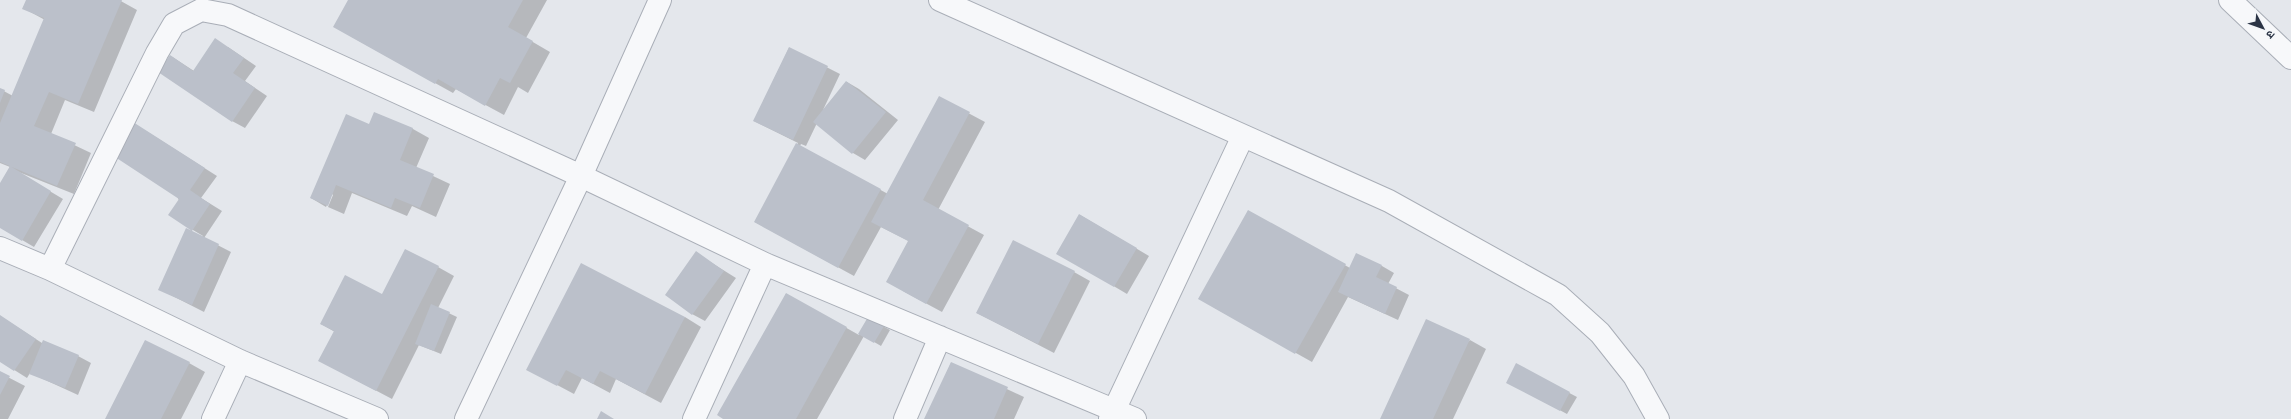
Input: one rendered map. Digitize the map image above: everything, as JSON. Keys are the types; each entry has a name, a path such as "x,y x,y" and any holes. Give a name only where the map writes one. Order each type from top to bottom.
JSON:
{"street":[{"path":"466,419 581,176 660,0"},
{"path":"940,0 1389,201 1558,295 1605,339 1634,376 1658,419"},
{"path":"2230,0 2291,58"},
{"path":"50,269 157,53 174,24 201,10 228,15 581,176 765,264 940,337 1112,414 1135,419"},
{"path":"1112,414 1243,136"},
{"path":"0,248 50,269 240,361 377,419"},
{"path":"694,419 765,264"},
{"path":"905,419 940,337"},
{"path":"214,419 240,361"}],"building":[{"path":"26,0 122,0 78,104 49,92 34,126 76,143 57,186 0,162 0,123 44,18 22,9"},
{"path":"348,0 523,0 508,27 533,41 510,83 500,78 485,106 438,79 435,84 333,27"},
{"path":"215,38 244,58 233,73 255,88 232,122 158,72 170,55 193,71"},
{"path":"789,47 828,66 793,140 753,121"},
{"path":"846,81 886,112 852,154 813,122"},
{"path":"0,88 5,90 0,103"},
{"path":"939,96 970,112 923,200 969,225 926,304 886,282 908,241 871,222"},
{"path":"374,112 413,128 400,160 434,174 420,208 395,198 391,208 336,185 328,206 310,198 346,114 369,124"},
{"path":"133,122 205,168 190,190 210,204 192,231 168,215 179,199 112,155"},
{"path":"796,143 881,189 838,268 754,222"},
{"path":"10,166 51,191 22,241 0,228 0,183"},
{"path":"1248,210 1346,264 1295,354 1198,299"},
{"path":"1079,214 1137,248 1114,287 1056,254"},
{"path":"186,228 219,244 192,305 158,290"},
{"path":"1013,240 1075,271 1038,344 976,313"},
{"path":"405,249 439,266 376,391 318,361 334,331 320,324 345,275 382,294"},
{"path":"696,251 724,271 692,315 665,295"},
{"path":"1356,253 1382,265 1376,277 1397,287 1385,314 1338,292"},
{"path":"581,263 685,317 645,394 600,371 593,384 566,370 557,386 526,370"},
{"path":"786,293 847,327 796,419 723,419 717,415"},
{"path":"431,304 450,312 434,351 415,344"},
{"path":"0,315 36,339 14,371 0,362"},
{"path":"868,317 884,326 874,343 858,334"},
{"path":"1426,319 1470,339 1433,419 1380,419"},
{"path":"43,340 79,355 65,388 29,374"},
{"path":"145,340 190,362 161,419 105,419"},
{"path":"951,362 1008,387 994,419 924,419"},
{"path":"1516,363 1570,392 1560,411 1506,383"},
{"path":"0,371 10,376 0,395"},
{"path":"601,411 614,419 597,419"}]}
